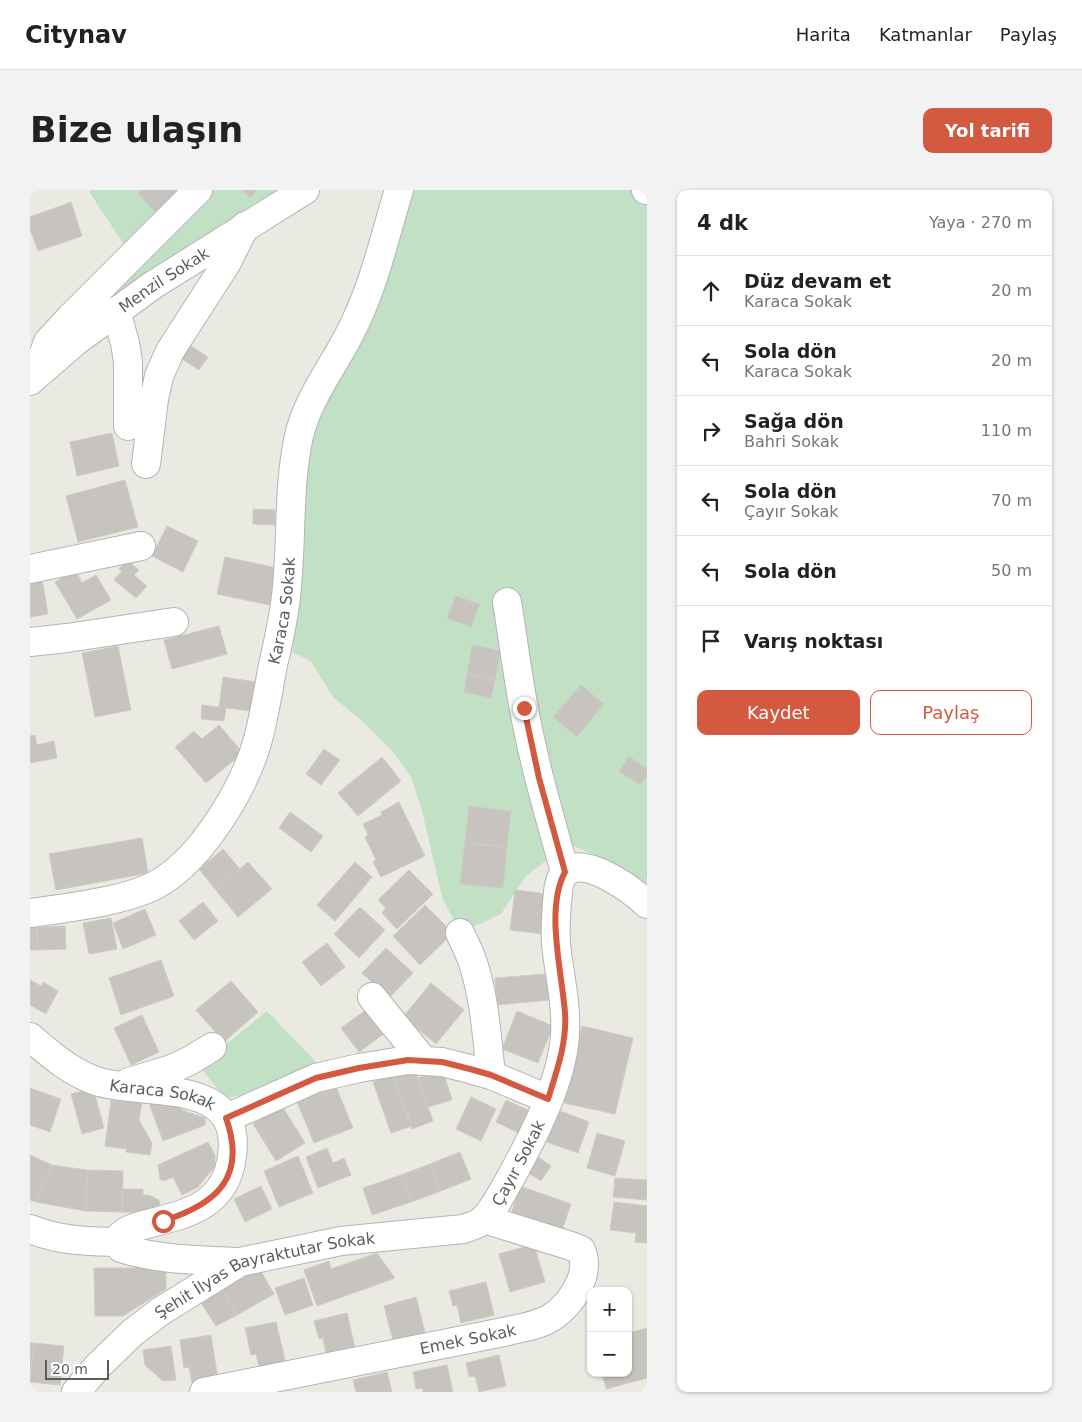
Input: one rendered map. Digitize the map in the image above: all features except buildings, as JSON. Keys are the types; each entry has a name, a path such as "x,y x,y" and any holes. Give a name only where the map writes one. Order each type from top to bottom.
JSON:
{"street":[{"path":"34,377 48,342 198,190"},
{"name":"Menzil Sokak","path":"34,377 76,341 116,311 190,260 305,190"},
{"name":"Karaca Sokak","path":"30,913 112,899 147,889 159,883 179,867 213,830 245,775 256,744 284,610 292,482 300,432 316,393 350,332 363,304 379,261 399,190"},
{"path":"146,464 154,400 159,376 166,359 226,264 245,226"},
{"path":"116,311 128,362 128,426"},
{"path":"30,569 141,546"},
{"path":"507,602 530,739 565,872 572,868 600,872 621,883 647,904"},
{"path":"30,642 174,622"},
{"name":"Çayır Sokak","path":"484,1219 498,1200 535,1130 562,1057 565,1013 556,944 556,922 559,888 565,872"},
{"path":"460,933 474,964 478,980 483,1004 491,1075"},
{"path":"372,998 423,1060"},
{"name":"Karaca Sokak","path":"30,1037 52,1056 78,1073 97,1081 117,1086 193,1095 207,1100 220,1109 226,1118 232,1134 234,1147 231,1169 226,1182 218,1193 199,1207 184,1214 124,1232 119,1236 117,1242"},
{"path":"117,1086 172,1069 212,1047"},
{"path":"226,1118 316,1078 384,1063 408,1060 442,1062 491,1075 548,1099"},
{"name":"Şehit İlyas Bayraktutar Sokak","path":"76,1392 97,1367 132,1333 162,1311 240,1262 341,1241 463,1228 477,1225 484,1219"},
{"name":"Emek Sokak","path":"204,1392 508,1331 542,1322 555,1315 567,1304 579,1284 586,1266 581,1250 484,1219"},
{"path":"30,1229 45,1235 74,1241 117,1242 120,1248 132,1252 193,1260 240,1262"}],"green space":[{"path":"90,190 287,190 82,327 126,248 90,193"},
{"path":"415,190 632,190 647,201 647,889 607,861 574,846 552,856 525,877 501,914 460,933 442,897 421,807 411,777 395,754 361,720 333,697 311,661 292,652 298,602 301,486 312,423 398,219"},
{"path":"267,1011 318,1064 238,1096 225,1098 199,1066"}],"route":[{"path":"163,1221 199,1207 218,1193 226,1182 231,1169 234,1147 232,1134 226,1118 316,1078 392,1062 423,1060 442,1062 491,1075 548,1099 562,1057 565,1035 565,1013 556,944 558,896 561,880 565,872 539,778 524,708"}]}
